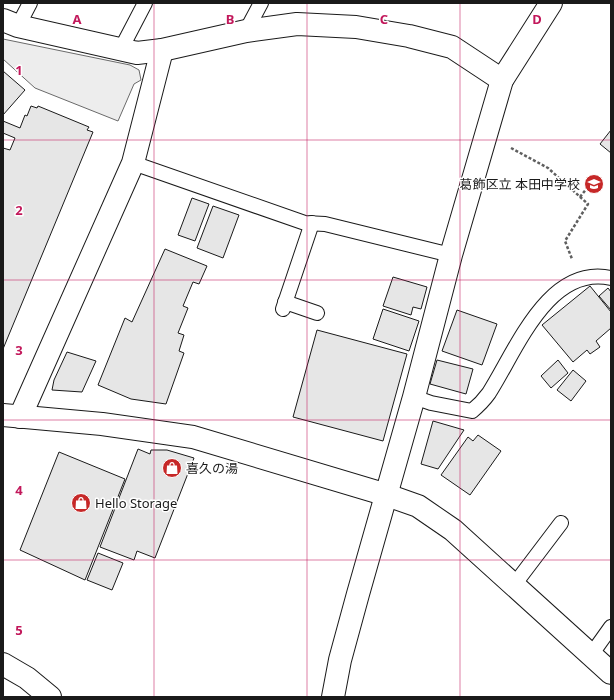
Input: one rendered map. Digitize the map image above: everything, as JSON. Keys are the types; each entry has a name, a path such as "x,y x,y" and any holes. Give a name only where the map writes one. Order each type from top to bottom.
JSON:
{"street":[{"path":"333,697 340,660 387,495 485,134 502,80 551,3"},
{"path":"11,23 138,53 162,50 246,31 297,24 321,24 356,27 408,36 452,47 502,80"},
{"path":"162,50 133,163 11,416 116,425 193,437 387,495 418,506 438,518 611,673"},
{"path":"3,664 27,678 50,697"}],"lane":[{"path":"11,23 30,3"},
{"path":"121,49 144,3"},
{"path":"246,31 261,3"},
{"path":"133,163 305,223 325,224 451,255"},
{"path":"312,223 284,306 317,313"},
{"path":"414,397 431,403 472,412 488,395 530,322 556,293 580,278 592,276 611,278"},
{"path":"514,585 561,523"},
{"path":"591,655 611,627"}],"path":[{"path":"485,134 548,168 588,204 565,241 580,278"},
{"path":"580,197 595,178"}],"shaded area":[{"path":"3,39 130,65 139,70 141,80 134,84 118,121 35,88 3,59"}],"building":[{"path":"3,71 25,90 3,115"},
{"path":"31,106 37,108 38,106 89,127 87,130 93,132 3,349 3,148 10,150 15,138 3,133 3,121 20,128 25,115 27,116"},
{"path":"611,130 611,153 600,144"},
{"path":"192,198 209,204 195,241 178,235"},
{"path":"213,206 239,215 223,258 197,248"},
{"path":"165,249 207,266 199,284 193,282 183,306 188,308 178,333 184,335 179,351 184,353 166,404 131,399 98,385 125,318 132,322"},
{"path":"393,277 427,287 421,309 413,307 411,315 383,306"},
{"path":"590,286 611,312 611,328 596,341 600,347 590,354 587,350 573,362 542,325"},
{"path":"608,288 611,292 611,310 599,296"},
{"path":"383,309 419,321 409,351 373,339"},
{"path":"457,310 497,324 482,365 442,351"},
{"path":"317,330 407,354 383,441 293,417"},
{"path":"67,352 96,361 82,392 52,390 54,380"},
{"path":"437,360 473,369 466,394 430,384"},
{"path":"558,360 568,373 551,388 541,376"},
{"path":"573,370 586,381 571,401 557,390"},
{"path":"433,421 464,430 438,469 421,464"},
{"path":"478,435 501,451 470,495 441,475 468,437 473,441"},
{"path":"138,449 150,454 151,450 167,450 194,458 155,558 137,551 134,560 100,547"},
{"path":"59,452 125,479 85,580 20,550"},
{"path":"98,553 123,563 112,590 87,580"}],"place":[{"name":"葛飾区立 本田中学校","path":"594,184"},
{"name":"喜久の湯","path":"172,468"},
{"name":"Hello Storage","path":"81,503"}]}
